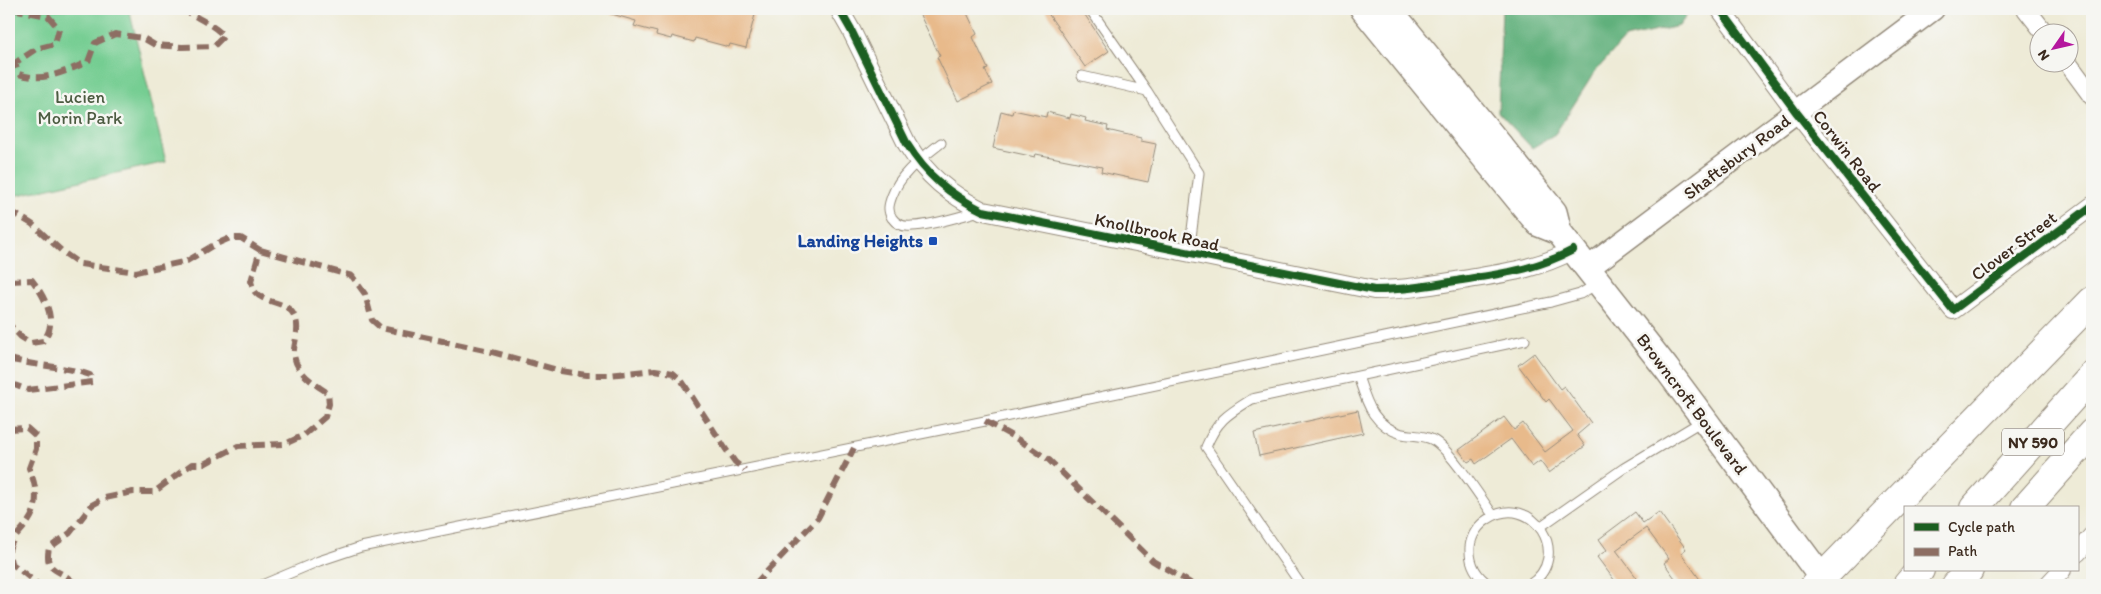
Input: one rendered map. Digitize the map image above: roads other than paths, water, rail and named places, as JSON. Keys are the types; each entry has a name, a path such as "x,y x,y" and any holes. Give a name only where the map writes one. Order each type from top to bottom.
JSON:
{"highway":[{"path":"1819,581 2092,302"},
{"name":"NY 590","path":"1976,506 2092,376"},
{"name":"NY 590","path":"2027,506 2092,433"},
{"path":"1956,585 1967,572"}],"main road":[{"name":"Browncroft Boulevard","path":"1363,9 1554,212 1580,258 1704,419 1819,581"},
{"name":"Browncroft Boulevard","path":"1389,9 1468,122"}],"street":[{"name":"Knollbrook Road","path":"839,9 907,144 918,162 950,193 983,210 1363,289 1410,288 1521,270 1549,262 1580,258"},
{"name":"Corwin Road","path":"1720,9 1797,113 1953,310"},
{"name":"Shaftsbury Road","path":"1580,258 1797,113 1933,9"},
{"path":"2026,9 2036,22"},
{"path":"2074,72 2092,96"},
{"name":"Clover Street","path":"1953,310 2092,206"},
{"path":"2078,552 2092,536"},
{"path":"2048,585 2060,572"}],"lane":[{"path":"1090,9 1147,91 1198,173 1189,254"},
{"path":"1082,76 1147,91"},
{"path":"941,144 903,174 896,184 888,207 890,215 895,222 902,226 913,227 983,210"},
{"path":"262,585 319,561 361,547 976,423 1551,302 1580,294 1580,258"},
{"path":"1301,585 1206,447 1210,436 1223,418 1252,399 1525,340"},
{"path":"1358,376 1368,406 1380,424 1401,433 1433,440 1451,457 1493,515"},
{"path":"1540,527 1624,468 1704,419"},
{"path":"1490,585 1482,580 1474,570 1470,558 1470,545 1474,532 1482,522 1493,515 1506,512 1519,513 1530,518 1540,527 1547,538 1548,558 1541,576 1531,585"}],"place":[{"name":"Landing Heights","path":"933,241"}],"park label":[{"name":"Lucien Morin Park","path":"80,107"}]}
